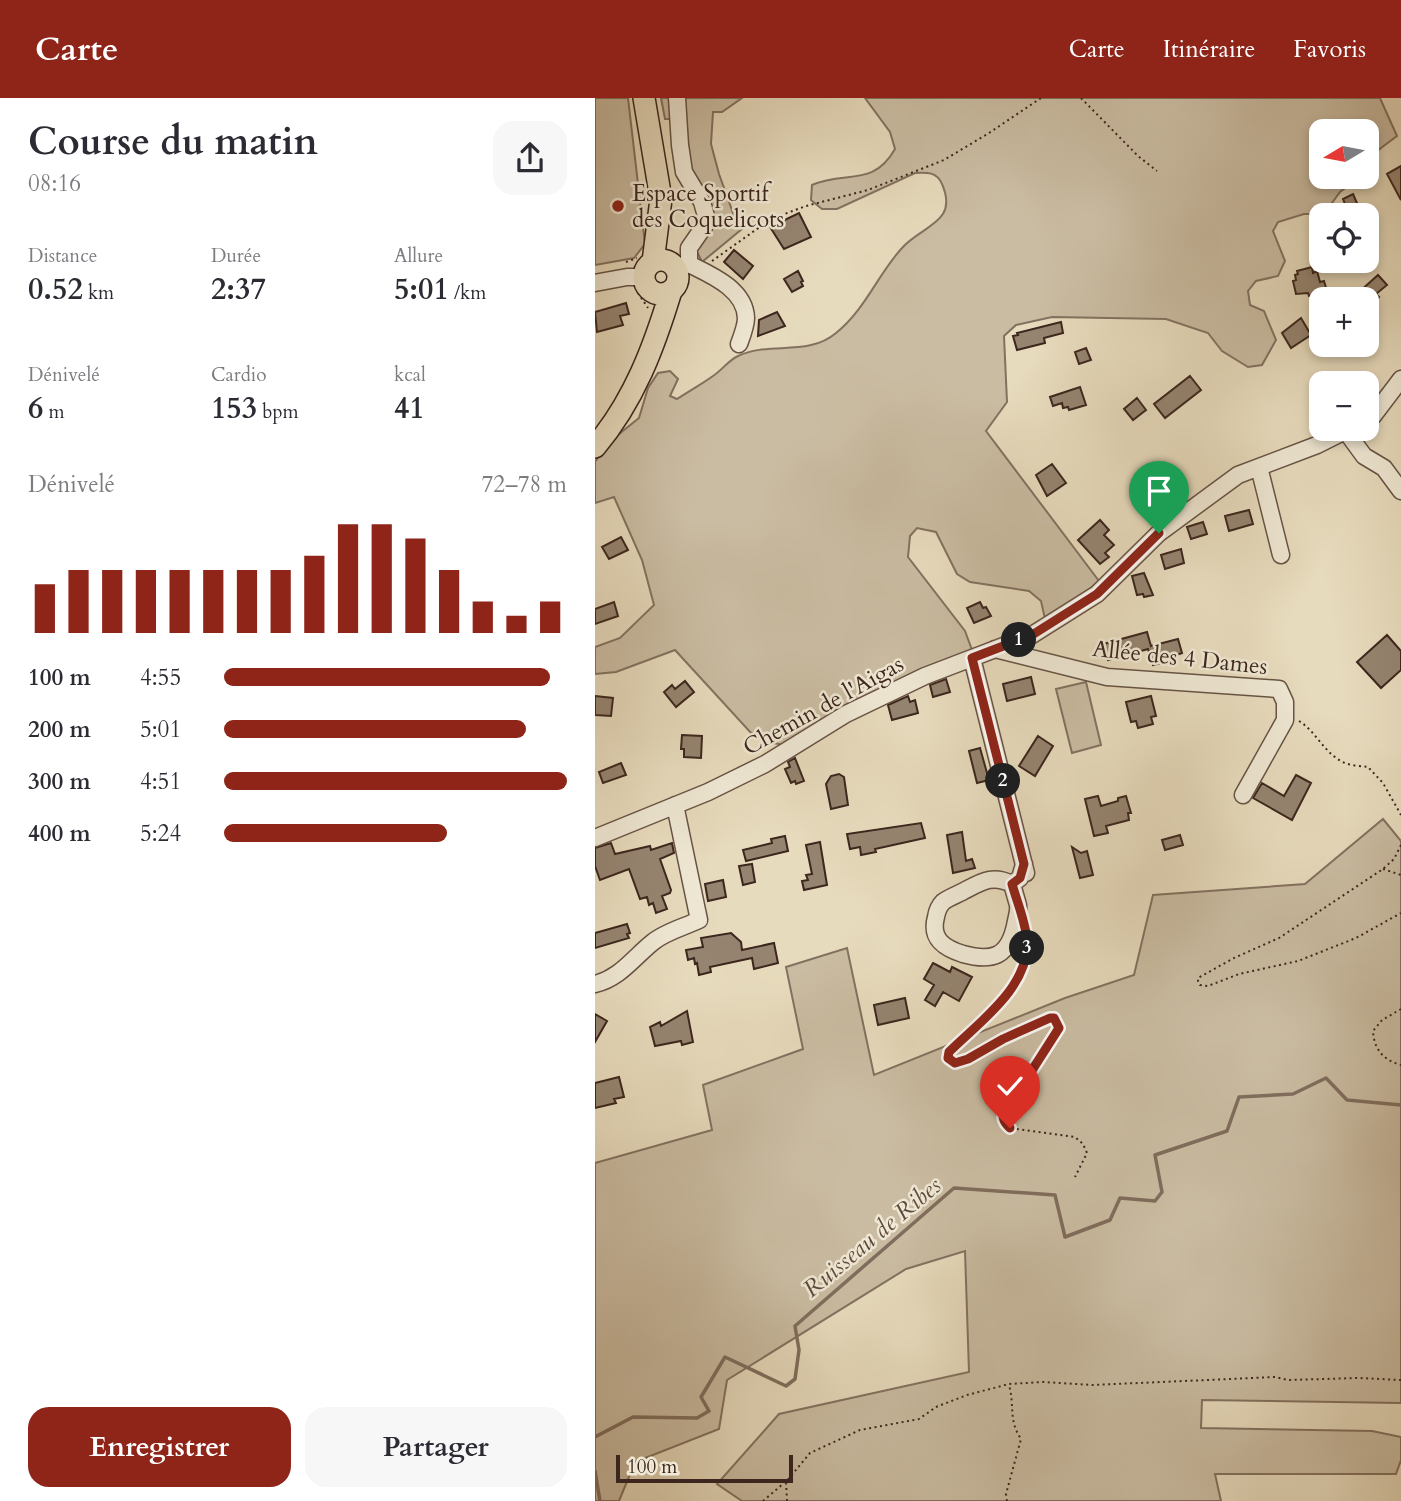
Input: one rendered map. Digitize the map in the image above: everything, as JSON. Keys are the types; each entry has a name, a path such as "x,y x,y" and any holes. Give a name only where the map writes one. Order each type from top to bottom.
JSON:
{"main road":[{"path":"595,432 616,404 633,373 649,333 664,278 661,199 644,98"},
{"path":"595,447 635,389 657,334 669,219 669,191 652,98"}],"street":[{"path":"664,278 705,225 706,216 702,202 684,172 677,98"},
{"path":"595,283 627,277 664,278 732,290 743,305 746,320 739,344"},
{"path":"1379,408 1401,379"},
{"name":"Chemin de l'Aigas","path":"595,838 708,792 765,764 846,714 925,676 1032,635 1097,594 1159,533 1238,475 1326,441"},
{"path":"1354,441 1364,456 1384,468 1401,491"},
{"path":"1259,467 1281,555"},
{"name":"Allée des 4 Dames","path":"995,649 1107,677 1279,690 1285,702 1285,720"},
{"path":"972,658 1021,876 1019,908 1012,940 1005,950 995,956 981,959 947,949 938,941 934,930 938,909 944,901 989,878 1021,876"},
{"path":"1243,795 1285,720"},
{"path":"595,984 609,981 655,940 699,920 675,806"}],"path":[{"path":"664,278 742,238 771,219 806,206 868,190 944,160 989,134 1041,98"},
{"path":"1081,98 1138,156 1157,171"},
{"path":"1285,720 1300,721 1308,727 1325,750 1348,765 1368,767 1383,783 1401,815"},
{"path":"1401,845 1394,859 1383,869 1279,938 1234,958 1198,978 1198,981 1200,985 1208,986 1240,974 1298,961 1356,938 1401,913"},
{"path":"1383,869 1401,874"},
{"path":"1019,908 1027,939 1022,972 1003,1000 949,1052 948,1058 955,1063 968,1059 1003,1039 1054,1018 1059,1028 1057,1034 1013,1100 1005,1106 1002,1116 1004,1123 1010,1128 1075,1137 1083,1144 1087,1153 1075,1177"},
{"path":"1401,1009 1383,1020 1373,1031 1374,1045 1385,1059 1401,1065"},
{"path":"763,1501 786,1482 810,1453 860,1430 919,1419 936,1407 967,1395 1009,1384 1043,1382 1093,1385 1275,1377 1288,1380 1401,1380"},
{"path":"1007,1501 1006,1494 1021,1439 1012,1425 1013,1401 1009,1384"},
{"path":"786,1482 787,1501"}],"shaded area":[{"name":"Espace Sportif des Coquelicots","path":"595,98 628,98 645,244 634,258 595,265"},
{"path":"661,98 742,98 722,112 713,112 711,144 737,224 748,224 702,262 692,241 705,225 684,172 678,119 665,119"},
{"path":"865,98 1380,98 1397,136 1379,150 1379,119 1309,119 1309,189 1344,189 1332,203 1309,203 1309,214 1278,222 1273,231 1285,261 1278,276 1256,281 1248,291 1250,305 1264,311 1276,340 1262,365 1248,367 1222,351 1208,333 1166,319 1052,317 1016,325 1004,336 1007,402 986,431 1099,581 1045,619 1041,601 1029,591 970,582 957,574 936,532 917,528 910,536 908,557 965,631 972,650 849,703 783,745 769,742 751,733 675,650 616,672 595,674 595,647 620,638 654,605 642,560 614,497 595,503 595,462 608,443 639,418 648,388 658,373 670,371 678,379 670,396 677,399 738,356 762,349 813,345 836,333 855,314 902,248 936,222 946,207 942,184 937,177 927,173 915,173 837,209 822,209 811,200 812,185 868,174 877,169 895,149 890,132"},
{"path":"1086,682 1101,745 1072,753 1056,689"},
{"path":"1383,819 1401,841 1401,1403 1202,1400 1201,1428 1372,1431 1401,1437 1401,1460 1396,1474 1215,1474 1221,1501 742,1501 717,1484 779,1414 969,1372 965,1251 906,1269 727,1380 719,1429 635,1462 619,1501 595,1501 595,1163 712,1130 703,1085 803,1049 786,967 847,948 874,1075 1065,998 1134,975 1153,895 1305,884"}],"building":[{"path":"1401,166 1401,200 1387,174"},
{"path":"1353,194 1357,203 1345,203 1343,199"},
{"path":"799,213 811,237 784,249 770,227"},
{"path":"734,250 753,266 743,279 724,262"},
{"path":"1309,268 1309,273 1318,273 1320,282 1324,281 1326,287 1309,287 1309,296 1308,293 1296,294 1293,281 1296,280 1297,271"},
{"path":"798,271 803,286 792,292 784,279"},
{"path":"1378,275 1387,285 1379,292 1379,287 1365,287"},
{"path":"626,303 629,314 620,316 623,325 597,332 595,312"},
{"path":"777,312 785,326 758,336 759,320"},
{"path":"1301,318 1309,336 1291,348 1282,333"},
{"path":"1061,322 1063,333 1044,338 1045,343 1017,350 1013,336 1018,335 1017,333"},
{"path":"1086,348 1091,360 1079,364 1075,352"},
{"path":"1190,376 1201,390 1165,418 1154,404"},
{"path":"1080,387 1086,405 1069,410 1068,407 1063,408 1062,403 1053,406 1050,397"},
{"path":"1137,398 1146,410 1133,420 1124,409"},
{"path":"1052,464 1066,483 1047,496 1036,475"},
{"path":"1249,510 1253,524 1229,531 1225,516"},
{"path":"1100,520 1109,530 1104,535 1114,545 1105,553 1109,557 1100,564 1078,540"},
{"path":"1203,522 1207,534 1191,539 1187,527"},
{"path":"621,537 628,550 609,559 602,547"},
{"path":"1181,549 1184,563 1165,569 1161,555"},
{"path":"1144,573 1153,595 1144,597 1143,594 1137,595 1132,576"},
{"path":"614,602 618,616 595,624 595,609"},
{"path":"980,602 991,616 974,623 967,608"},
{"path":"1147,632 1151,646 1178,639 1182,653 1153,665 1148,649 1108,660 1103,644"},
{"path":"1387,635 1401,651 1401,670 1381,688 1357,662"},
{"path":"1031,677 1035,694 1007,701 1003,684"},
{"path":"946,679 950,692 933,697 930,685"},
{"path":"685,681 694,692 676,707 664,692 672,685 675,689"},
{"path":"595,696 613,698 611,716 595,715"},
{"path":"908,696 910,702 915,700 918,713 892,720 888,705"},
{"path":"1151,696 1156,716 1151,717 1153,724 1138,728 1136,721 1131,722 1126,702"},
{"path":"682,735 702,736 701,758 684,757 684,749 681,749"},
{"path":"1038,736 1053,746 1035,776 1019,766"},
{"path":"980,748 989,780 977,783 969,751"},
{"path":"795,758 804,781 796,784 795,781 791,783 785,769 790,767 788,762"},
{"path":"621,763 626,775 603,783 599,772"},
{"path":"839,774 844,777 848,805 831,809 826,784 831,776"},
{"path":"1296,775 1311,783 1292,820 1253,798 1262,783 1284,796"},
{"path":"1098,796 1101,806 1126,796 1131,813 1128,813 1129,820 1106,826 1108,833 1094,836 1085,799"},
{"path":"921,823 925,838 875,849 876,852 861,855 860,847 850,849 847,834"},
{"path":"962,832 966,861 972,859 975,868 953,873 947,835"},
{"path":"1180,835 1183,845 1165,850 1162,840"},
{"path":"785,836 788,851 746,861 743,850 772,843 771,839"},
{"path":"820,842 827,885 804,890 802,881 808,880 806,875 812,874 806,845"},
{"path":"611,843 615,854 650,846 651,850 672,843 674,853 660,859 671,890 662,896 667,909 656,913 653,903 649,905 647,897 640,899 629,869 600,880 595,866 595,848"},
{"path":"1072,847 1081,853 1087,851 1093,875 1080,878"},
{"path":"752,864 755,882 743,885 739,866"},
{"path":"723,880 726,897 708,901 705,884"},
{"path":"627,924 629,938 595,948 595,933"},
{"path":"731,933 741,942 742,950 774,943 778,963 754,969 752,958 710,967 711,972 699,975 697,963 695,964 694,958 688,960 686,950 703,947 701,938"},
{"path":"933,963 950,972 952,967 972,977 959,1001 943,992 935,1006 925,1000 934,985 924,979"},
{"path":"905,998 909,1018 878,1025 874,1005"},
{"path":"687,1011 693,1042 682,1045 681,1041 655,1046 650,1027 660,1022 661,1026"},
{"path":"595,1014 607,1021 595,1042"},
{"path":"619,1077 624,1097 614,1099 616,1103 595,1108 595,1083"}],"waterway":[{"name":"Ruisseau de Ribes","path":"595,1437 633,1417 697,1418 709,1411 701,1397 725,1357 786,1386 795,1379 799,1350 795,1326 954,1188 1055,1195 1065,1237 1110,1220 1120,1198 1155,1201 1162,1192 1155,1155 1227,1131 1239,1097 1293,1094 1326,1078 1347,1100 1401,1105"},
{"name":"Ruisseau de Ribes","path":"595,1471 600,1501"}],"place":[{"name":"Espace Sportif des Coquelicots","path":"618,206"}],"route":[{"path":"1010,1128 1004,1123 1002,1116 1005,1106 1013,1100 1059,1028 1054,1018 1050,1018 1003,1039 968,1059 955,1063 948,1058 949,1052 1003,1000 1022,972 1027,956 1027,939 1012,884 1020,878 1024,864 972,658 1032,635 1097,594 1159,533"}]}
